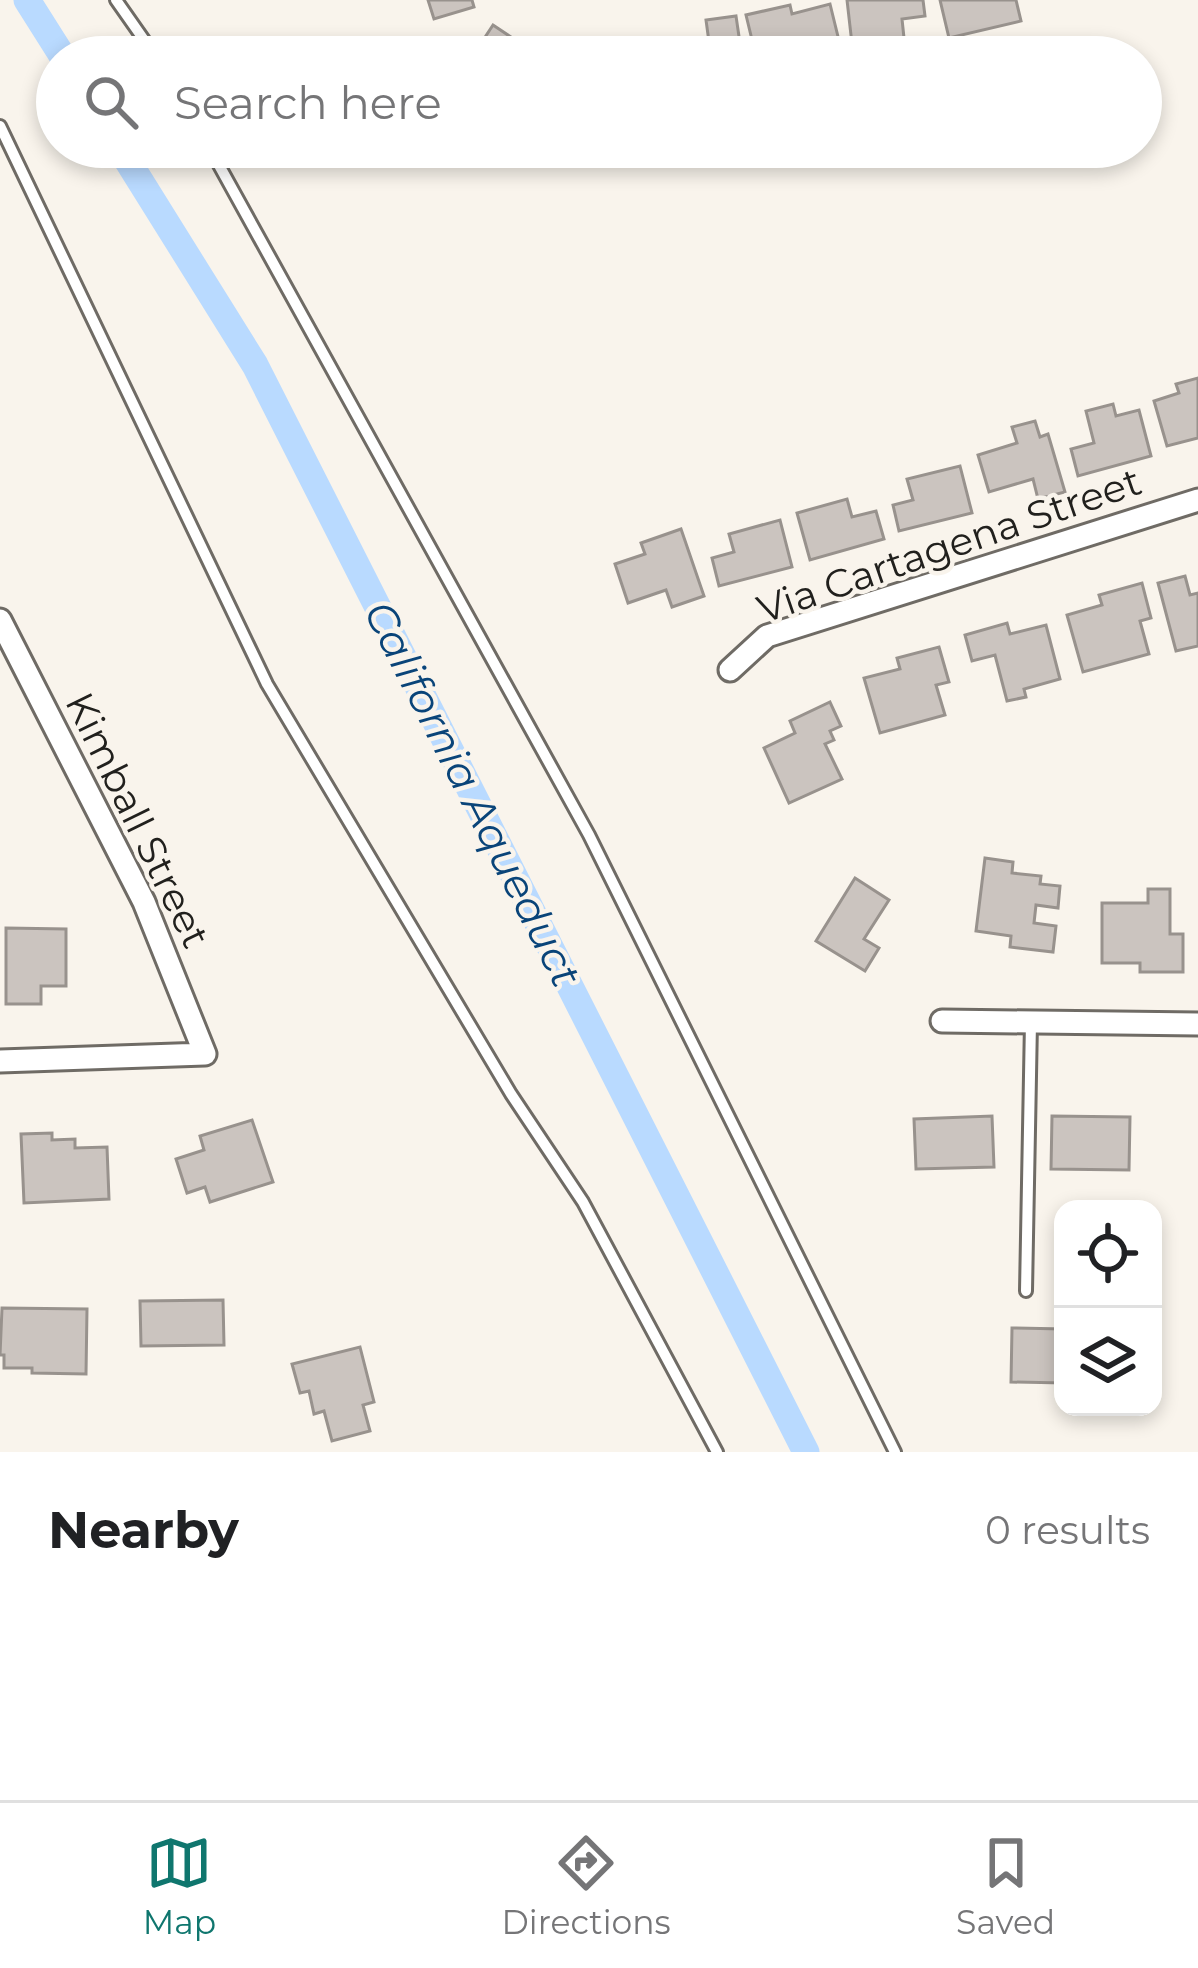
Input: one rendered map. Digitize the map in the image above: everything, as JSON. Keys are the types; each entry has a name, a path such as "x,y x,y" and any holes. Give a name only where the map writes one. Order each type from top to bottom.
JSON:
{"street":[{"name":"Via Cartagena Street","path":"730,670 767,636 1198,500"},
{"name":"Kimball Street","path":"0,620 144,902 205,1054 0,1061"},
{"path":"942,1021 1198,1024"}],"lane":[{"path":"116,0 141,36"},
{"path":"0,126 267,684 488,1056 583,1202 717,1452"},
{"path":"220,168 589,835 895,1452"},
{"path":"1026,1291 1031,1022"}],"building":[{"path":"428,0 472,0 474,7 434,19"},
{"path":"847,0 923,0 925,16 902,19 904,36 851,36"},
{"path":"940,0 1016,0 1021,21 949,36"},
{"path":"830,4 838,36 751,36 746,15 790,5 792,14"},
{"path":"736,16 739,36 708,36 706,20"},
{"path":"493,25 510,36 486,36"},
{"path":"1198,378 1198,438 1167,446 1154,401 1179,393 1176,384"},
{"path":"1113,404 1116,416 1139,410 1151,456 1078,476 1071,449 1094,443 1086,411"},
{"path":"1035,421 1040,437 1048,434 1065,492 1038,499 1033,479 989,492 978,455 1017,443 1012,427"},
{"path":"960,466 972,513 899,531 893,505 913,500 907,479"},
{"path":"847,499 852,517 876,511 884,539 810,560 797,513"},
{"path":"780,520 792,567 719,586 712,558 734,552 729,534"},
{"path":"681,529 704,596 672,607 666,590 628,603 615,564 645,554 641,543"},
{"path":"1185,576 1190,595 1198,593 1198,646 1176,651 1158,583"},
{"path":"1142,583 1151,618 1140,621 1149,654 1083,672 1067,615 1102,605 1099,595"},
{"path":"1007,623 1010,634 1046,625 1060,679 1024,689 1026,697 1007,701 995,655 972,661 965,635"},
{"path":"939,647 949,682 936,685 945,715 880,733 864,678 900,669 897,658"},
{"path":"830,702 841,726 830,731 834,740 825,744 842,779 789,803 764,748 795,733 790,721"},
{"path":"985,858 1013,862 1012,873 1041,876 1040,884 1060,886 1058,908 1036,905 1034,923 1056,926 1053,952 1010,947 1011,936 976,931"},
{"path":"855,878 889,900 864,939 879,948 865,971 816,941"},
{"path":"1148,889 1170,889 1170,934 1183,934 1183,972 1140,972 1140,963 1102,963 1102,903 1148,903"},
{"path":"6,928 66,929 66,986 41,986 41,1004 6,1004"},
{"path":"992,1116 994,1167 916,1169 914,1119"},
{"path":"1052,1116 1130,1117 1129,1170 1051,1169"},
{"path":"252,1120 273,1182 210,1202 205,1187 187,1193 176,1159 204,1150 200,1136"},
{"path":"52,1133 52,1140 75,1139 75,1148 107,1147 109,1199 24,1203 21,1134"},
{"path":"223,1300 224,1345 141,1346 140,1301"},
{"path":"2,1308 87,1309 86,1374 4,1368"},
{"path":"1012,1328 1054,1329 1054,1383 1011,1382"},
{"path":"360,1347 374,1402 363,1405 370,1431 332,1441 324,1411 314,1414 309,1391 300,1393 292,1364"}],"waterway":[{"name":"California Aqueduct","path":"27,0 50,36"},
{"name":"California Aqueduct","path":"132,168 255,365 806,1452"}]}
